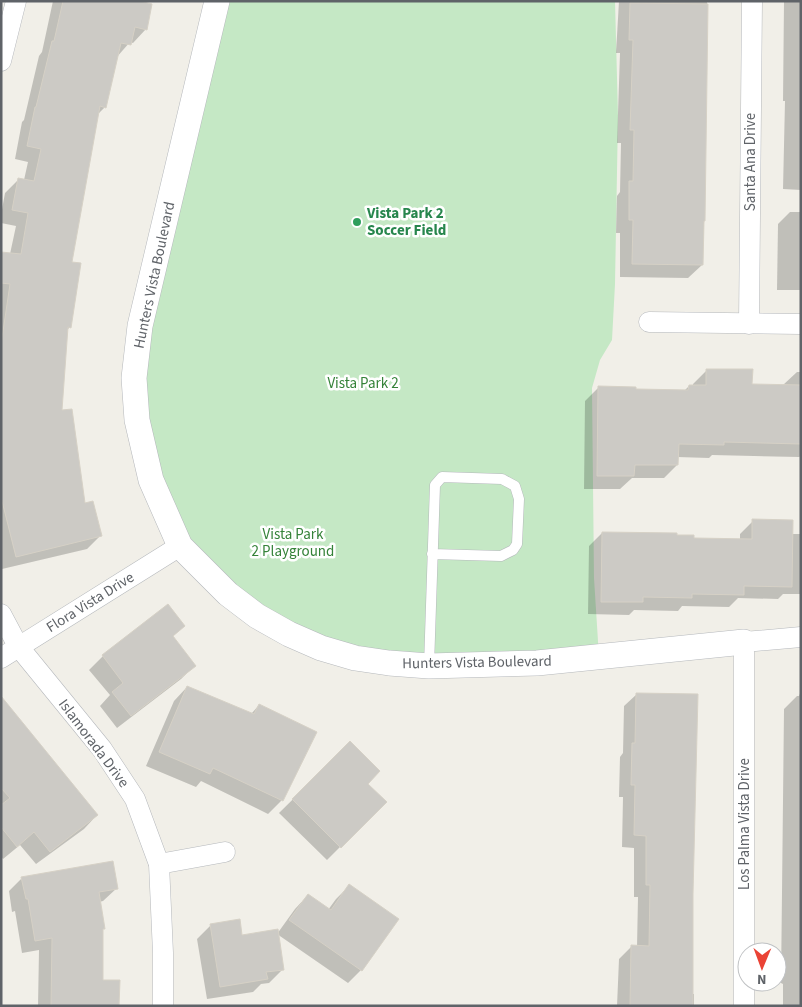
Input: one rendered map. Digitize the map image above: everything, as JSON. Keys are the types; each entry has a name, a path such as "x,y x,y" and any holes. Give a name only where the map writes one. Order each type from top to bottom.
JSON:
{"street":[{"path":"1,61 16,1"},
{"name":"Hunters Vista Boulevard","path":"217,1 140,326 134,378 137,420 151,480 180,546 228,594 257,616 289,634 321,648 354,658 429,666 537,664 801,637"},
{"name":"Santa Ana Drive","path":"749,324 752,1"},
{"path":"649,322 801,324"},
{"name":"Flora Vista Drive","path":"1,658 180,546"},
{"name":"Islamorada Drive","path":"1,614 18,646 102,748 135,799 159,864 163,1006"},
{"name":"Los Palma Vista Drive","path":"744,642 744,1006"},
{"path":"159,864 225,852"}],"lane":[{"path":"429,666 432,554 435,485 442,477 502,478 515,486 519,500 517,544 513,550 501,556 432,554"}],"green space":[{"name":"Vista Park 2","path":"217,1 615,1 618,116 612,340 600,360 592,388 594,578 599,657 558,662 321,648 180,546 151,480 140,326"}],"building":[{"path":"63,1 139,1 152,4 147,30 135,27 131,45 121,43 106,108 100,106 72,262 81,263 71,328 68,327 62,410 72,409 85,503 93,501 102,536 16,557 1,497 1,345 10,284 1,283 1,252 21,254 28,213 12,210 18,178 34,181 41,149 27,146 35,107 52,41 54,41"},
{"path":"630,3 708,4 703,265 632,264 633,220 629,220 629,181 633,181 634,130 630,130 633,40 629,40"},
{"path":"706,369 753,369 752,384 801,385 801,444 724,442 724,445 679,444 678,465 635,465 634,476 597,476 598,386 688,390 689,385 706,385"},
{"path":"752,519 793,520 792,587 744,586 744,595 692,594 692,598 643,597 643,602 601,602 602,532 677,533 677,535 694,535 694,538 752,539"},
{"path":"168,604 185,626 173,636 196,666 131,716 112,692 123,683 102,655"},
{"path":"187,686 254,714 259,704 317,732 283,801 213,768 210,774 159,752"},
{"path":"636,693 698,694 693,894 693,1006 630,1006 631,945 649,946 650,885 646,885 646,836 634,835 635,785 631,785 632,743 635,743"},
{"path":"1,696 98,815 50,852 34,832 17,847 1,827 1,805 10,798 1,788"},
{"path":"350,741 380,771 368,784 387,802 341,848 292,799"},
{"path":"113,861 118,889 99,892 105,929 103,929 103,980 120,980 119,1006 51,1006 52,938 35,941 28,899 26,899 21,877"},
{"path":"349,884 399,919 362,971 289,920 308,894 331,910"},
{"path":"240,919 242,935 278,929 284,970 266,972 268,979 220,987 210,924"}],"place":[{"name":"Vista Park 2 Soccer Field","path":"357,222"}],"park label":[{"name":"Vista Park 2 Playground","path":"293,542"}]}
